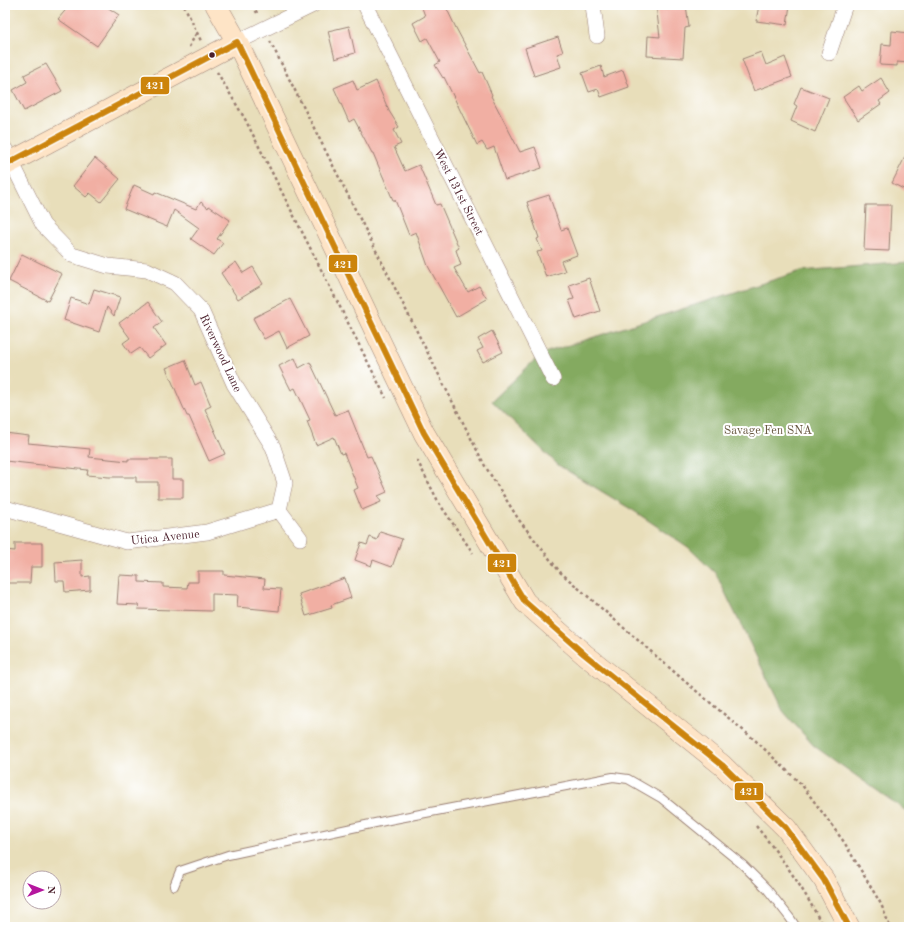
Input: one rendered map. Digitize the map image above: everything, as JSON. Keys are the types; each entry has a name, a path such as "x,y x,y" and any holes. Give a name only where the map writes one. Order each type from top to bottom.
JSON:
{"main road":[{"path":"216,5 237,42 424,433 524,602 584,654 722,765 786,828 824,880 849,927"},
{"path":"7,159 237,42"}],"street":[{"path":"237,42 313,5"},
{"name":"West 131st Street","path":"365,5 553,379"},
{"path":"593,5 597,36"},
{"path":"829,52 845,5"},
{"name":"Riverwood Lane","path":"7,159 44,225 72,255 108,266 147,270 175,283 201,310 234,384 273,447 285,483 279,510"},
{"name":"Utica Avenue","path":"5,508 127,542 207,532 279,510"},
{"path":"279,510 300,538"}],"lane":[{"path":"174,886 180,871 228,855 389,820 613,777 628,779 660,798 743,865 767,888 796,927"}],"path":[{"path":"253,5 485,466 519,520 560,572 688,684 756,741 802,785 844,842 881,904 890,927"}],"green space":[{"name":"Savage Fen SNA","path":"909,262 909,813 814,746 783,711 716,574 688,547 634,511 558,465 492,401 541,354 801,271"}],"building":[{"path":"70,5 104,5 119,15 97,46 58,19"},
{"path":"421,5 445,5 480,73 482,72 492,95 491,96 520,152 535,147 542,168 505,180 494,147 487,150 482,142 477,145 444,77 443,78 435,65 440,62 427,38 422,41 413,23 425,16"},
{"path":"656,5 686,5 689,27 685,28 683,58 647,56 648,36 660,37"},
{"path":"759,5 790,5 787,25 756,21"},
{"path":"349,26 355,53 335,59 328,31"},
{"path":"892,31 909,33 909,63 897,62 897,66 880,65 882,44 891,45"},
{"path":"558,37 563,52 557,54 561,67 534,76 525,48"},
{"path":"761,52 766,65 785,57 792,77 754,91 742,59"},
{"path":"46,64 62,91 24,111 13,90 27,82 24,75"},
{"path":"601,66 604,77 623,70 629,87 601,97 598,89 589,92 582,73"},
{"path":"881,78 890,93 879,101 881,104 858,120 843,97 859,86 862,91"},
{"path":"353,80 357,90 376,81 389,111 399,127 394,130 401,144 394,147 405,171 419,165 436,205 440,204 459,248 456,250 461,265 454,268 468,292 479,286 487,299 456,317 428,266 416,232 409,235 395,200 393,200 373,153 354,119 349,122 334,88"},
{"path":"801,87 829,98 815,132 791,121 797,106 794,104"},
{"path":"909,149 909,192 892,183"},
{"path":"95,158 120,179 101,202 90,193 86,197 73,186"},
{"path":"134,185 196,209 201,202 208,208 209,206 230,220 217,239 223,243 214,255 191,239 199,228 174,210 167,227 124,209"},
{"path":"549,195 561,230 567,228 577,255 561,261 565,271 546,277 537,252 542,251 537,239 539,238 527,202"},
{"path":"866,205 891,205 889,251 864,250"},
{"path":"22,254 62,274 48,301 9,281"},
{"path":"236,262 243,273 253,267 263,284 238,299 221,273"},
{"path":"589,278 600,311 576,319 569,300 574,299 569,285"},
{"path":"94,289 120,297 114,316 107,307 99,332 64,320 71,298 89,304"},
{"path":"290,299 309,336 287,348 279,331 264,339 253,318"},
{"path":"148,302 162,322 154,328 166,345 148,358 140,348 131,354 123,343 130,338 119,323"},
{"path":"492,331 503,352 483,362 477,351 483,348 478,339"},
{"path":"295,358 299,368 310,362 335,415 348,410 367,457 371,456 387,492 378,496 381,502 362,510 354,490 358,488 344,453 341,454 334,437 316,445 307,421 310,420 295,388 291,390 279,366"},
{"path":"185,360 195,385 201,382 211,406 205,409 225,454 209,461 166,368"},
{"path":"5,433 29,436 28,443 90,449 89,457 128,461 128,459 172,459 172,479 183,479 183,498 158,498 158,482 136,482 136,477 87,475 88,470 5,461"},
{"path":"380,532 402,539 392,567 373,560 371,566 355,560 361,543 367,545 370,537 377,540"},
{"path":"15,543 42,543 42,567 31,567 30,583 5,583 5,550 15,551"},
{"path":"82,560 82,577 90,576 90,590 65,592 64,581 56,581 55,562"},
{"path":"198,571 224,571 224,575 265,579 264,588 281,589 279,611 237,607 238,595 212,594 212,611 138,609 139,605 117,604 119,575 139,576 139,582 163,583 163,587 187,588 188,582 198,582"},
{"path":"345,578 351,598 331,605 332,608 306,616 299,594"}],"transit line":[{"name":"421","path":"5,165 237,42 424,433 525,602 584,654 722,765 786,828 824,880 849,927"}]}
